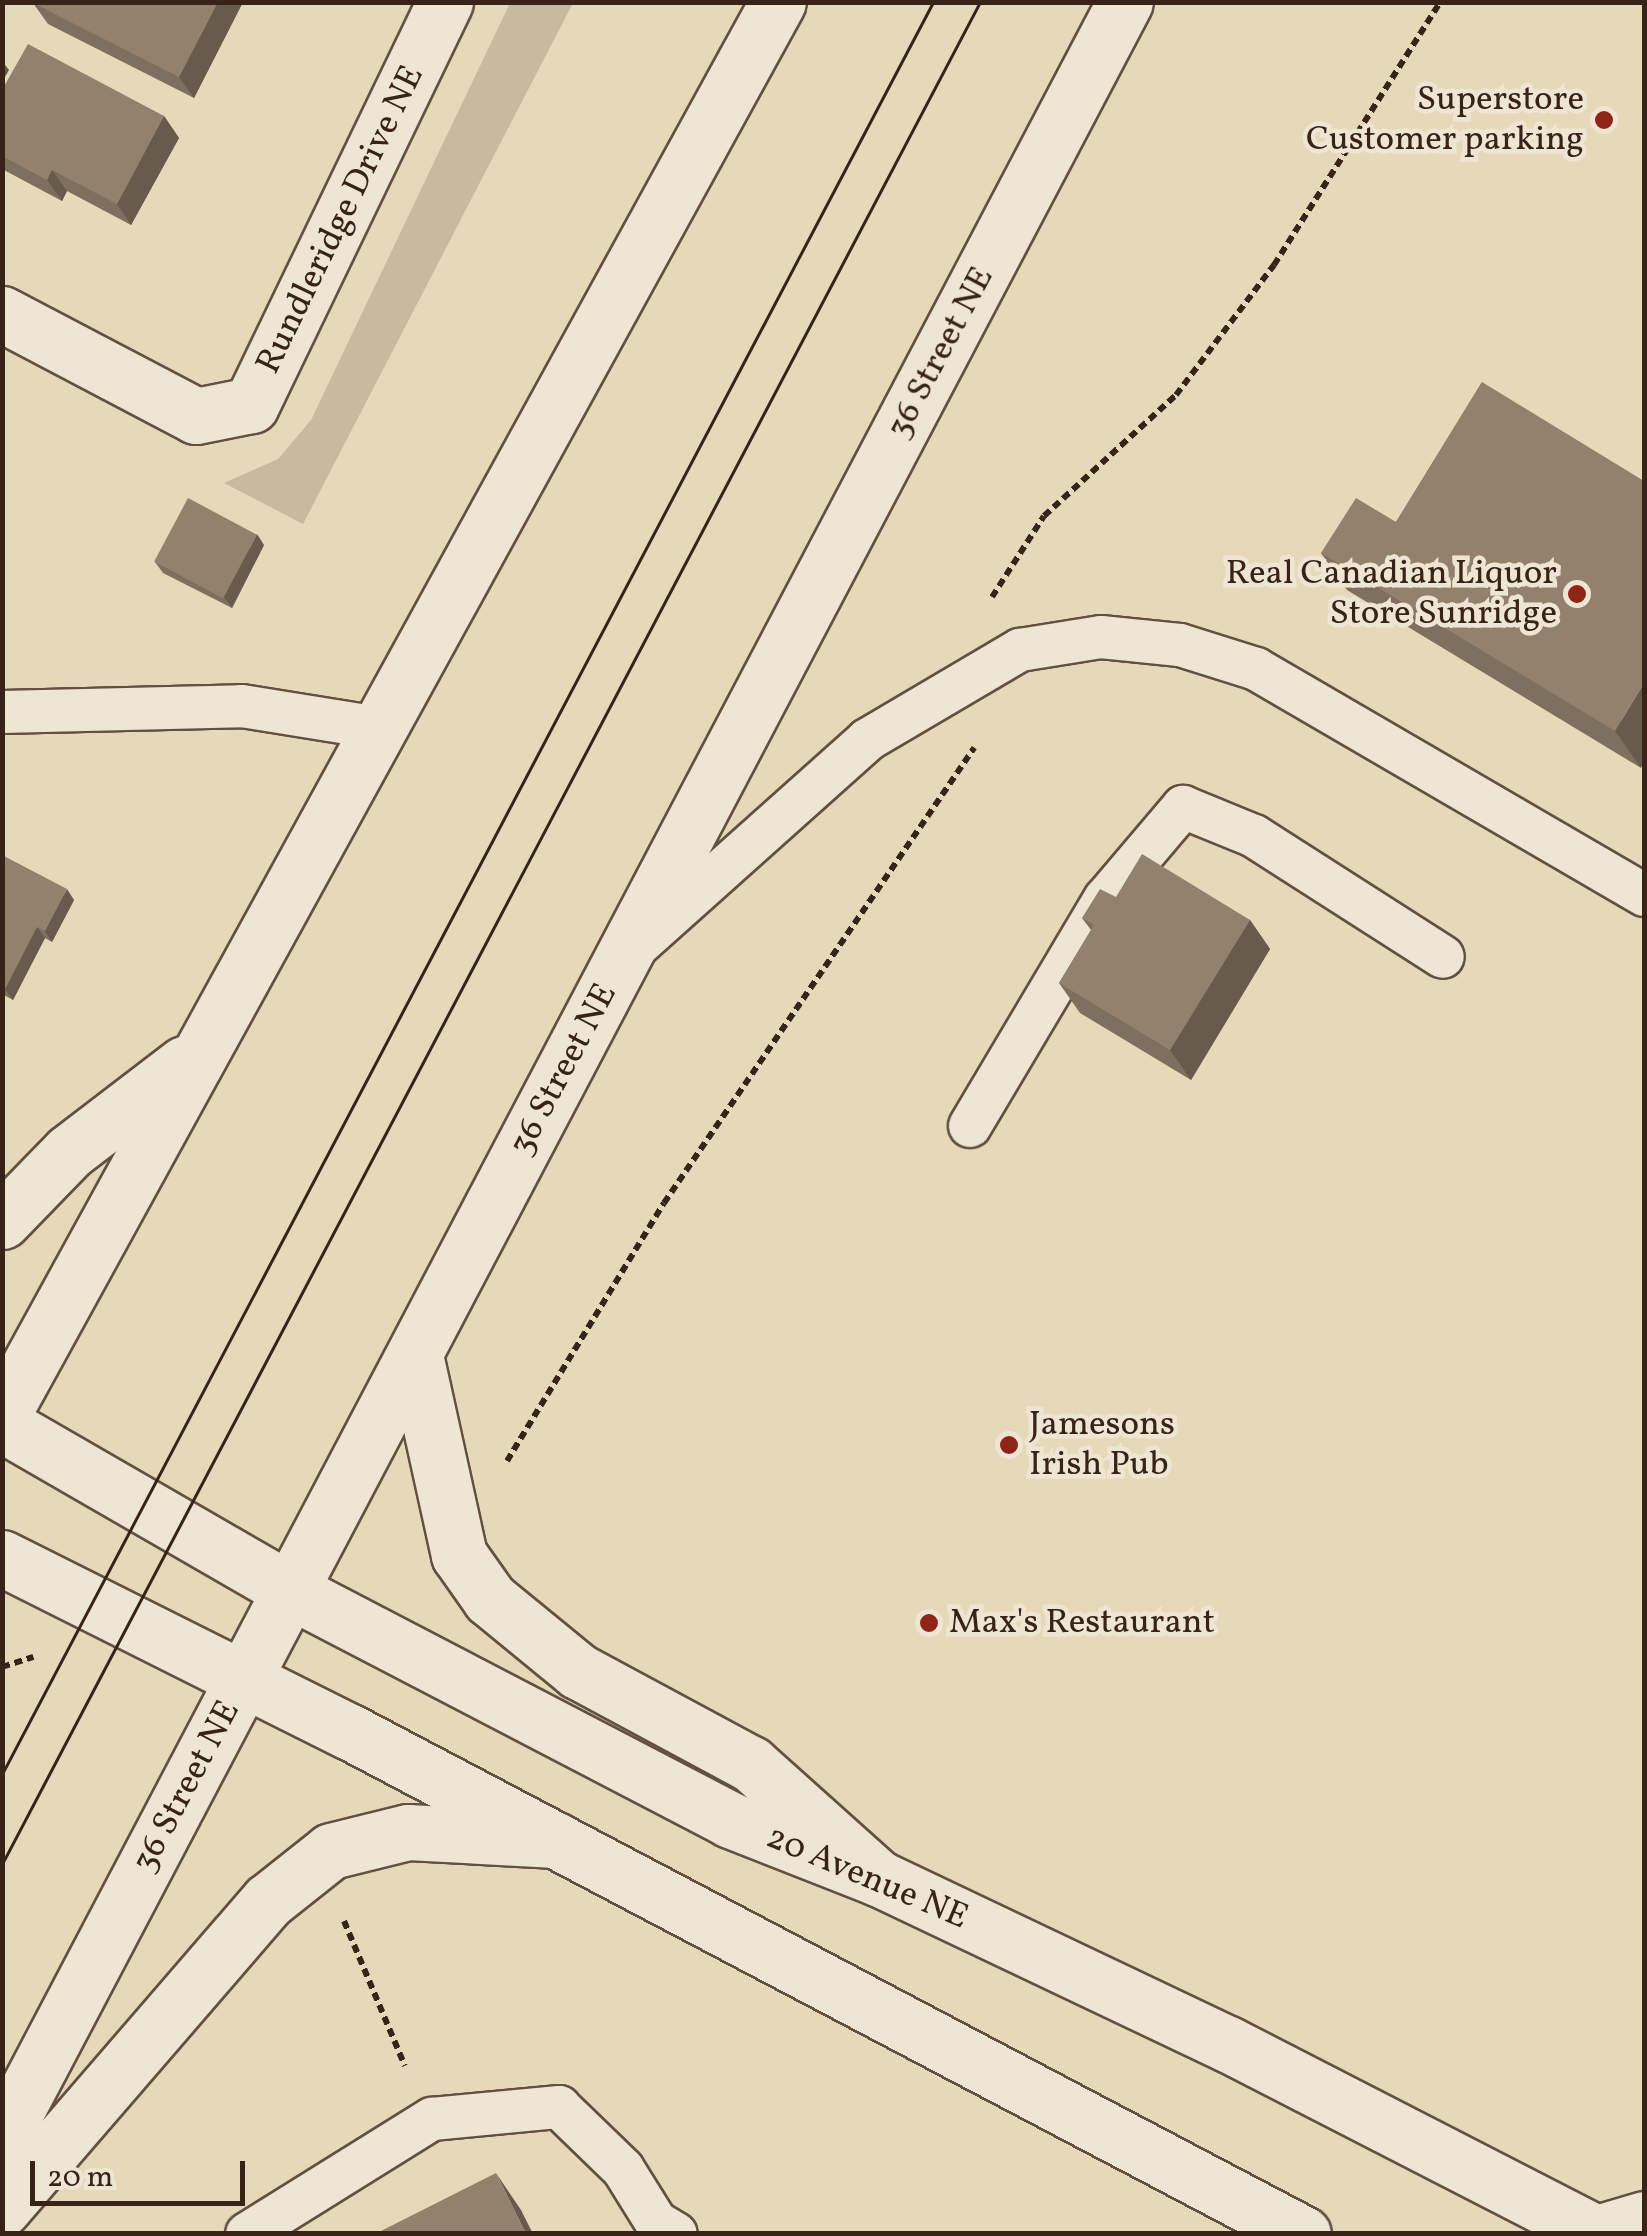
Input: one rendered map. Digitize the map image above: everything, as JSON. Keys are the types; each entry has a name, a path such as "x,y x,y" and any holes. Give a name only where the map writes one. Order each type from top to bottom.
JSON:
{"main road":[{"name":"Rundleridge Drive NE","path":"2,314 196,416 251,405 446,2"},
{"path":"2,1415 778,2"},
{"name":"36 Street NE","path":"2,2138 1126,2"},
{"path":"2,1221 69,1152 202,1050"},
{"path":"414,1355 460,1555 490,1599 578,1671 751,1764 878,1878"},
{"name":"20 Avenue NE","path":"2,1424 290,1592 730,1820 878,1878 1228,2044 1594,2232"},
{"path":"2,1558 245,1678 1297,2232"},
{"path":"2,2208 268,1901 331,1851 408,1832 556,1840"}],"lane":[{"path":"622,960 867,740 992,662 1020,650 1101,637 1180,645 1256,670 1644,895"},
{"path":"2,712 242,706 380,728"},
{"path":"970,1126 1105,900 1183,808 1254,836 1443,957"},
{"path":"247,2234 432,2119 559,2107 623,2169 656,2222 676,2234"},
{"path":"1594,2232 1644,2214"}],"path":[{"path":"502,1475 584,1324 975,746 996,697 989,602 1044,516 1176,396 1274,265 1440,2"},
{"path":"2,1667 32,1657"},
{"path":"340,1910 384,2025"}],"shaded area":[{"path":"510,3 573,3 303,524 224,483 278,459 311,420"}],"building":[{"path":"33,2 218,2 179,77 33,3"},
{"path":"28,44 164,116 117,204 52,170 47,180 2,156 2,90"},
{"path":"1482,382 1644,481 1644,683 1615,731 1321,553 1356,498 1396,522"},
{"path":"188,498 257,535 223,598 154,562"},
{"path":"1142,854 1250,920 1170,1050 1059,983 1094,925 1082,918 1100,889 1116,897"},
{"path":"2,855 67,889 45,931 37,927 5,989 2,987"},
{"path":"496,2173 526,2234 375,2234"}],"tram line":[{"path":"2,1774 933,2"},
{"path":"2,1864 980,2"}],"place":[{"name":"Superstore Customer parking","path":"1604,120"},
{"name":"Real Canadian Liquor Store Sunridge","path":"1577,594"},
{"name":"Jamesons Irish Pub","path":"1009,1445"},
{"name":"Max's Restaurant","path":"929,1623"}]}
